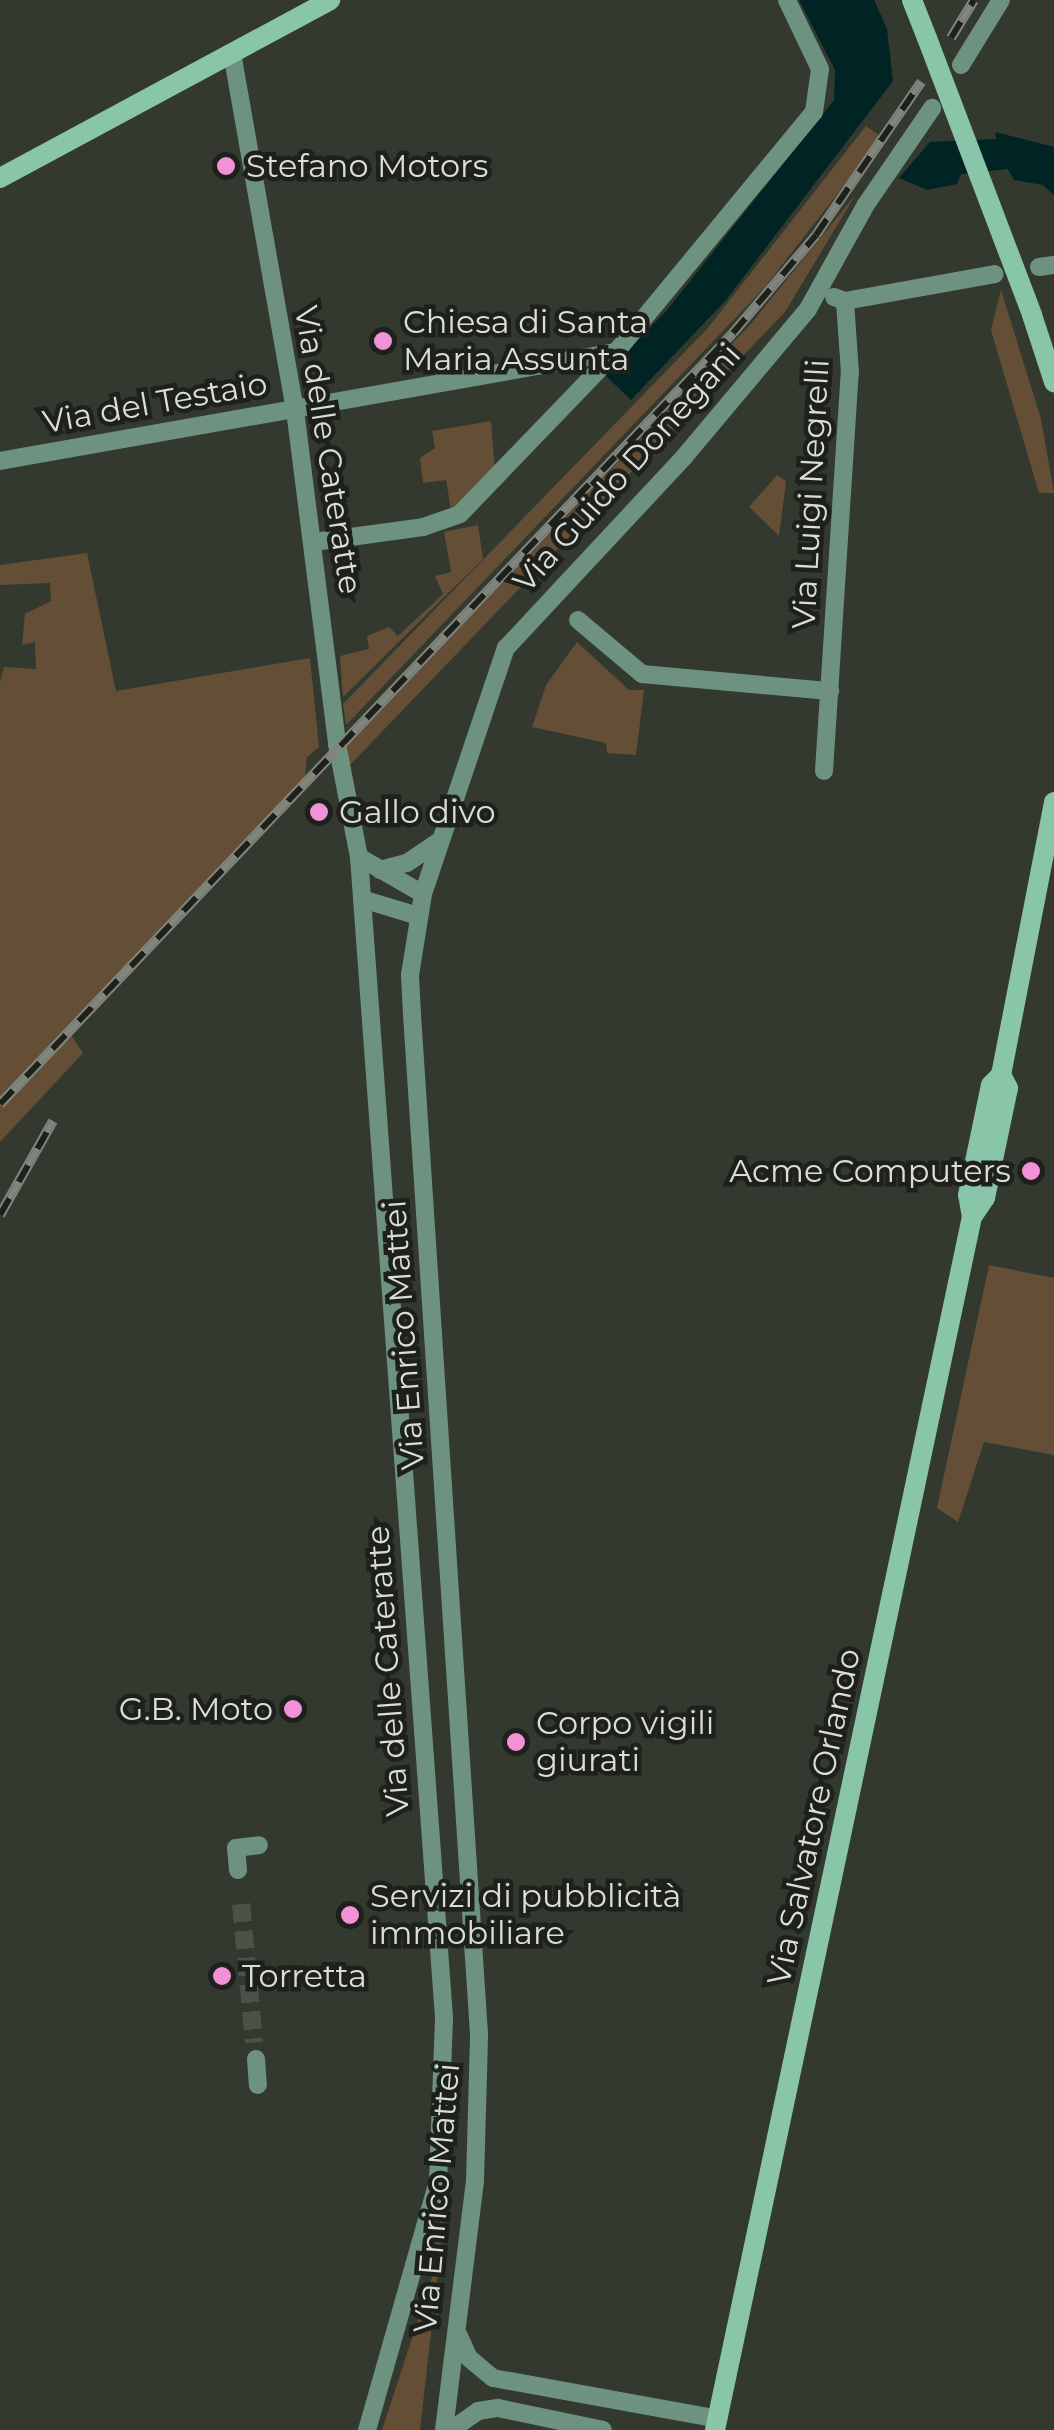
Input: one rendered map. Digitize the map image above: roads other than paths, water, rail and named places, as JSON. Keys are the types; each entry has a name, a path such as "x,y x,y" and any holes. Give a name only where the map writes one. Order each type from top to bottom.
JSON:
{"main road":[{"path":"0,178 330,0"},
{"path":"912,0 1054,382"},
{"name":"Via Salvatore Orlando","path":"717,2424 972,1217 985,1198 1008,1088 1001,1075 1048,878 1054,802"}],"street":[{"path":"314,542 375,535 460,514 616,352 814,112 820,68 786,0"},
{"path":"961,65 1001,0"},
{"name":"Via delle Cateratte","path":"232,53 295,410 337,744 358,858 444,2018 438,2181 367,2430"},
{"name":"Via Guido Donegani","path":"422,894 506,648 684,457 820,292 865,206 932,108"},
{"path":"820,292 845,301 995,274"},
{"name":"Via Luigi Negrelli","path":"824,772 850,372 845,301"},
{"name":"Via del Testaio","path":"0,461 616,352"},
{"path":"578,620 642,674 830,691"},
{"path":"380,870 407,863 441,840"},
{"path":"358,858 422,894"},
{"name":"Via Enrico Mattei","path":"422,894 412,1014 479,2013 478,2134 448,2430"},
{"path":"362,898 418,916"},
{"path":"238,1870 236,1848 260,1846"},
{"path":"256,2059 258,2085"},
{"path":"457,2331 469,2358 493,2378 717,2424"},
{"path":"448,2430 478,2411 498,2408 603,2430"}],"water":[{"path":"799,0 874,0 887,29 893,81 726,300 631,400 605,375 667,310 834,100 835,70"},
{"path":"995,132 1054,147 1054,195 1043,185 1014,180 1008,169 961,174 957,184 927,190 899,178 930,142 996,139"}],"tunnel":[{"path":"241,1904 254,2042"}],"railway":[{"path":"951,38 974,0"},
{"path":"0,1104 733,333 816,235 921,82"},
{"path":"0,1215 53,1121"}],"place":[{"name":"Stefano Motors","path":"226,166"},
{"name":"Chiesa di Santa Maria Assunta","path":"383,341"},
{"name":"Gallo divo","path":"319,812"},
{"name":"Acme Computers","path":"1031,1171"},
{"name":"G.B. Moto","path":"293,1709"},
{"name":"Corpo vigili giurati","path":"516,1742"},
{"name":"Servizi di pubblicità immobiliare","path":"350,1915"},
{"name":"Torretta","path":"222,1976"}]}
